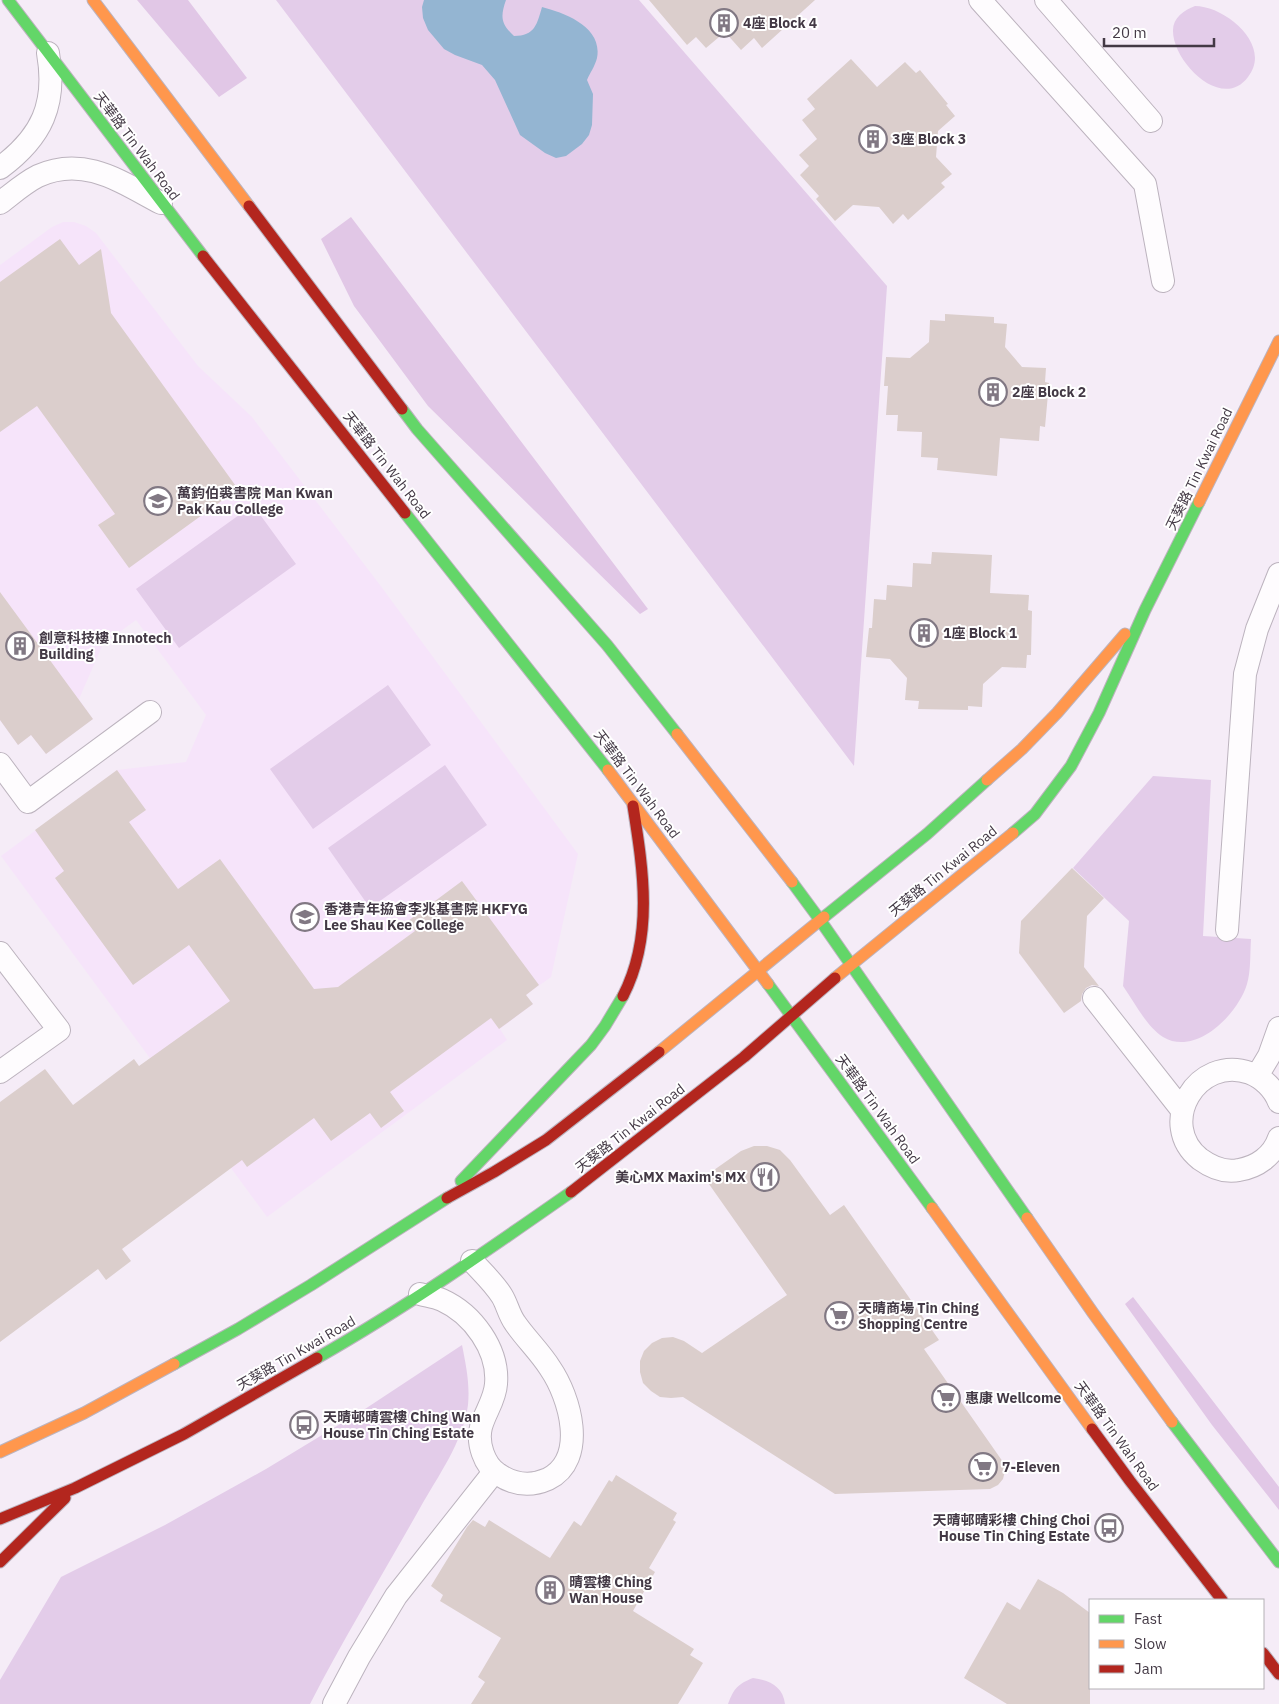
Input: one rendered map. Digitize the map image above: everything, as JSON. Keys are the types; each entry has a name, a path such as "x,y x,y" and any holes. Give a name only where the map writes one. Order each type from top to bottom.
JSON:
{"main road":[{"name":"天華路 Tin Wah Road","path":"8,0 162,203 633,802 1130,1481 1221,1599"},
{"path":"93,0 418,429 607,645 820,920 850,966 1093,1313 1168,1416 1279,1562"},
{"name":"天葵路 Tin Kwai Road","path":"0,1519 75,1488 184,1434 355,1336 472,1261 581,1185 744,1057 850,966 996,848 1034,814 1071,766 1099,713 1145,610 1279,341"},
{"name":"天葵路 Tin Kwai Road","path":"0,1452 84,1414 230,1333 311,1285 440,1202 546,1140 681,1035 927,834 1022,749 1057,713 1145,610"},
{"path":"440,1202 591,1045 609,1023 634,974 641,948 644,917 644,884 633,802"},
{"path":"0,1562 75,1488"},
{"path":"1264,1654 1279,1674"}],"lane":[{"path":"980,0 1145,184 1163,281"},
{"path":"1046,0 1151,120"},
{"path":"0,168 16,154 40,126 51,92 52,73 48,53"},
{"path":"3,195 38,176 56,170 72,168 94,170 114,178 162,203"},
{"path":"1227,930 1246,674 1257,629 1279,574"},
{"path":"0,764 28,802 150,712"},
{"path":"0,953 59,1030 0,1072"},
{"path":"1094,998 1182,1110"},
{"path":"1257,1076 1269,1056 1279,1028"},
{"path":"1279,1102 1270,1086 1257,1076 1242,1071 1226,1070 1211,1074 1198,1083 1188,1096 1182,1110 1182,1126 1186,1141 1195,1154 1207,1164 1222,1170 1238,1171 1253,1166 1266,1158 1279,1138"},
{"path":"420,1294 442,1300 460,1311 485,1339 492,1353 497,1368 494,1399 481,1427 480,1443 485,1459 494,1472 508,1481 523,1485 539,1483 554,1476 565,1464 572,1450 573,1433 561,1389 551,1368 514,1322 502,1296 472,1261"},
{"path":"334,1704 359,1657 396,1596 494,1472"}],"shaded area":[{"path":"137,0 188,0 247,78 219,97"},
{"path":"276,0 639,0 887,286 854,766"},
{"path":"1195,6 1207,8 1232,20 1250,40 1254,52 1254,65 1248,77 1237,86 1225,89 1213,86 1189,68 1181,55 1175,42 1173,26 1180,15"},
{"path":"351,217 648,609 640,614 428,406 354,306 321,239"},
{"name":"香港青年拹會李兆基書院 HKFYG Lee Shau Kee College","path":"63,222 74,222 86,226 96,233 198,366 252,417 380,585 578,854 551,977 526,995 533,1004 500,1029 507,1040 267,1217 1,856 117,770 186,762 206,715 136,620 103,644 79,699 93,719 46,754 31,735 18,745 0,720 0,265 52,227"},
{"path":"253,505 296,564 179,648 136,589"},
{"path":"388,685 431,745 313,829 270,769"},
{"path":"445,765 487,825 370,908 328,848"},
{"path":"1153,776 1211,780 1203,936 1251,939 1247,984 1235,1008 1214,1029 1202,1037 1189,1041 1176,1042 1163,1037 1151,1027 1141,1014 1123,986 1129,921 1073,868"},
{"path":"1133,1297 1279,1487 1279,1510 1212,1425 1125,1304"},
{"path":"462,1345 468,1382 468,1405 461,1432 442,1471 350,1630 310,1704 0,1704 0,1680 61,1577 165,1525 266,1469 365,1409"},
{"path":"753,1678 770,1682 778,1688 785,1704 728,1704 737,1687"}],"water":[{"path":"424,0 506,0 502,16 506,28 514,36 527,34 534,28 542,7 571,18 588,30 594,38 597,47 597,58 587,80 593,94 592,125 589,135 582,144 566,156 556,158 545,153 520,135 495,80 482,65 444,49 428,30 423,18 422,7"}],"building":[{"name":"4座 Block 4","path":"649,0 815,0 762,48 754,38 741,50 725,32 706,48 696,37 687,45"},
{"name":"3座 Block 3","path":"851,59 877,87 905,62 916,73 920,70 948,104 946,105 955,116 938,131 936,157 952,174 941,183 945,187 908,220 903,214 893,224 879,207 853,205 835,221 816,199 819,196 800,175 809,166 799,155 817,139 802,120 815,109 807,99"},
{"path":"60,239 79,265 101,249 111,313 238,489 129,568 98,525 115,514 37,406 0,432 0,282"},
{"name":"2座 Block 2","path":"945,314 994,317 994,323 1007,324 1005,347 1022,367 1046,368 1045,382 1049,383 1045,427 1040,426 1039,441 1000,438 997,476 937,470 938,458 921,457 922,432 897,431 898,415 886,415 888,386 884,386 886,357 910,358 929,342 930,320 945,321"},
{"name":"1座 Block 1","path":"932,552 992,555 990,593 1029,595 1028,610 1032,611 1031,655 1027,655 1026,668 1002,667 983,684 982,707 968,706 968,710 918,709 919,701 905,700 907,678 890,659 866,657 869,628 872,628 874,599 886,600 887,585 912,587 913,563 931,564"},
{"name":"創意科技樓 Innotech Building","path":"0,592 93,719 46,754 31,735 18,745 0,720"},
{"path":"117,770 146,810 129,822 178,889 220,859 314,989 338,987 415,931 408,921 462,881 539,985 526,995 533,1004 499,1029 491,1018 390,1092 404,1111 381,1128 370,1113 331,1141 314,1118 247,1167 242,1160 122,1249 131,1261 106,1280 98,1269 0,1342 0,1102 45,1069 73,1105 134,1059 139,1066 230,1001 189,945 133,985 55,878 64,871 35,830"},
{"path":"1072,868 1104,898 1087,916 1084,967 1099,986 1092,985 1086,988 1082,994 1081,1001 1064,1013 1019,953 1021,921"},
{"name":"天晴商場 Tin Ching Shopping Centre","path":"754,1146 767,1146 780,1150 790,1160 830,1215 844,1205 939,1340 924,1349 1003,1462 1005,1471 1003,1479 998,1485 990,1489 835,1494 683,1397 660,1397 643,1383 640,1361 644,1351 652,1343 662,1338 673,1337 684,1341 702,1353 787,1295 704,1177 741,1151"},
{"name":"晴雲樓 Ching Wan House","path":"616,1475 677,1513 673,1520 676,1522 649,1568 655,1572 633,1611 694,1649 690,1655 703,1663 678,1704 471,1704 485,1682 478,1677 501,1638 440,1601 443,1595 431,1586 467,1527 473,1520 485,1527 489,1520 550,1558 574,1521 581,1526 609,1480 612,1482"},
{"path":"1038,1579 1063,1593 1089,1612 1090,1704 1007,1704 964,1678 1007,1602 1020,1610"}],"traffic: fast":[{"path":"8,0 203,256"},
{"path":"402,409 417,429 607,645 677,734"},
{"path":"1013,833 1035,814 1071,766 1099,713 1145,610 1199,502"},
{"path":"405,513 608,770"},
{"path":"824,917 927,834 987,780"},
{"path":"792,882 1027,1218"},
{"path":"768,984 932,1208"},
{"path":"461,1181 591,1045 623,996"},
{"path":"317,1358 414,1299 571,1192"},
{"path":"174,1364 238,1329 311,1285 447,1198"},
{"path":"1172,1422 1279,1562"}],"traffic: slow":[{"path":"93,0 249,206"},
{"path":"1199,502 1279,341"},
{"path":"987,780 1022,749 1057,713 1125,634"},
{"path":"677,734 792,882"},
{"path":"608,770 768,984"},
{"path":"835,978 1013,833"},
{"path":"659,1052 824,917"},
{"path":"932,1208 1092,1429"},
{"path":"1027,1218 1172,1422"},
{"path":"0,1452 84,1413 174,1364"}],"traffic: jam":[{"path":"249,206 402,409"},
{"path":"203,256 405,513"},
{"path":"623,996 633,973 639,950 642,926 642,878 633,806"},
{"path":"571,1192 744,1057 835,978"},
{"path":"447,1198 546,1140 659,1052"},
{"path":"0,1519 75,1488 184,1434 317,1358"},
{"path":"1092,1429 1221,1599"},
{"path":"0,1562 65,1498"},
{"path":"1264,1654 1279,1674"}],"place":[{"name":"4座 Block 4","path":"724,23"},
{"name":"3座 Block 3","path":"873,139"},
{"name":"2座 Block 2","path":"993,392"},
{"name":"萬鈞伯裘書院 Man Kwan Pak Kau College","path":"158,501"},
{"name":"1座 Block 1","path":"924,633"},
{"name":"創意科技樓 Innotech Building","path":"20,646"},
{"name":"香港青年拹會李兆基書院 HKFYG Lee Shau Kee College","path":"305,917"},
{"name":"美心MX Maxim's MX","path":"765,1177"},
{"name":"天晴商場 Tin Ching Shopping Centre","path":"839,1316"},
{"name":"惠康 Wellcome","path":"946,1398"},
{"name":"天晴邨晴雲樓 Ching Wan House Tin Ching Estate","path":"304,1425"},
{"name":"7-Eleven","path":"983,1467"},
{"name":"天晴邨晴彩樓 Ching Choi House Tin Ching Estate","path":"1109,1528"},
{"name":"晴雲樓 Ching Wan House","path":"550,1590"}]}
